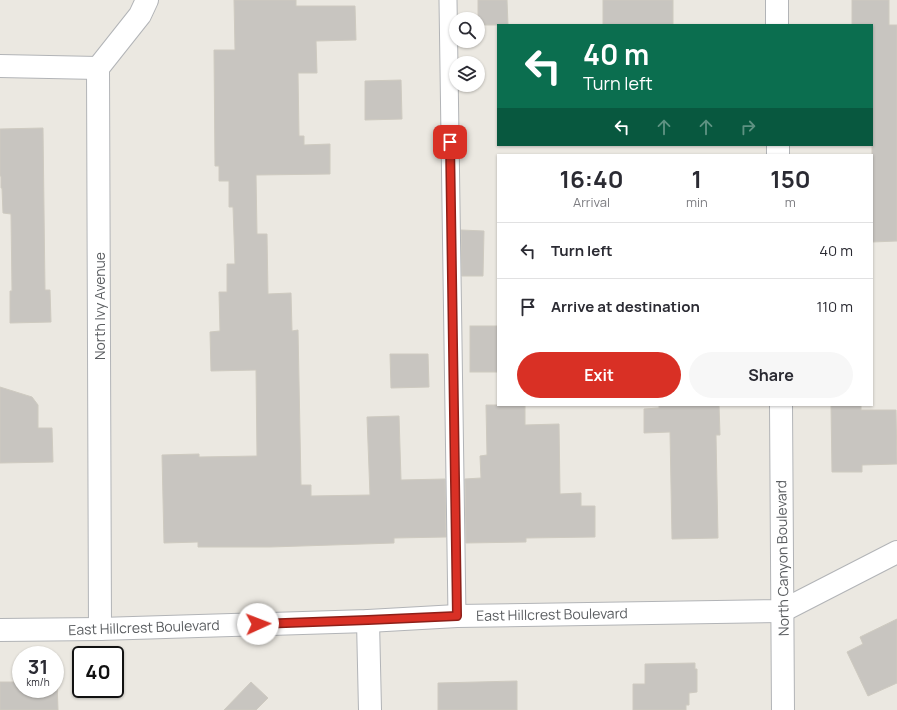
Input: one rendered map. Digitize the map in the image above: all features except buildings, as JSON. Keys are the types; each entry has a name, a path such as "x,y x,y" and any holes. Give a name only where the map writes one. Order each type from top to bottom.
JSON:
{"street":[{"path":"0,66 98,68 140,15 147,0"},
{"path":"777,0 777,24"},
{"name":"North Ivy Avenue","path":"98,68 100,628"},
{"name":"North Canyon Boulevard","path":"781,406 783,710"},
{"name":"East Hillcrest Boulevard","path":"0,630 368,620 457,616 782,610 897,552"},
{"path":"368,620 370,710"}],"lane":[{"path":"448,0 457,616"}],"route":[{"path":"258,624 457,616 450,142"}]}
